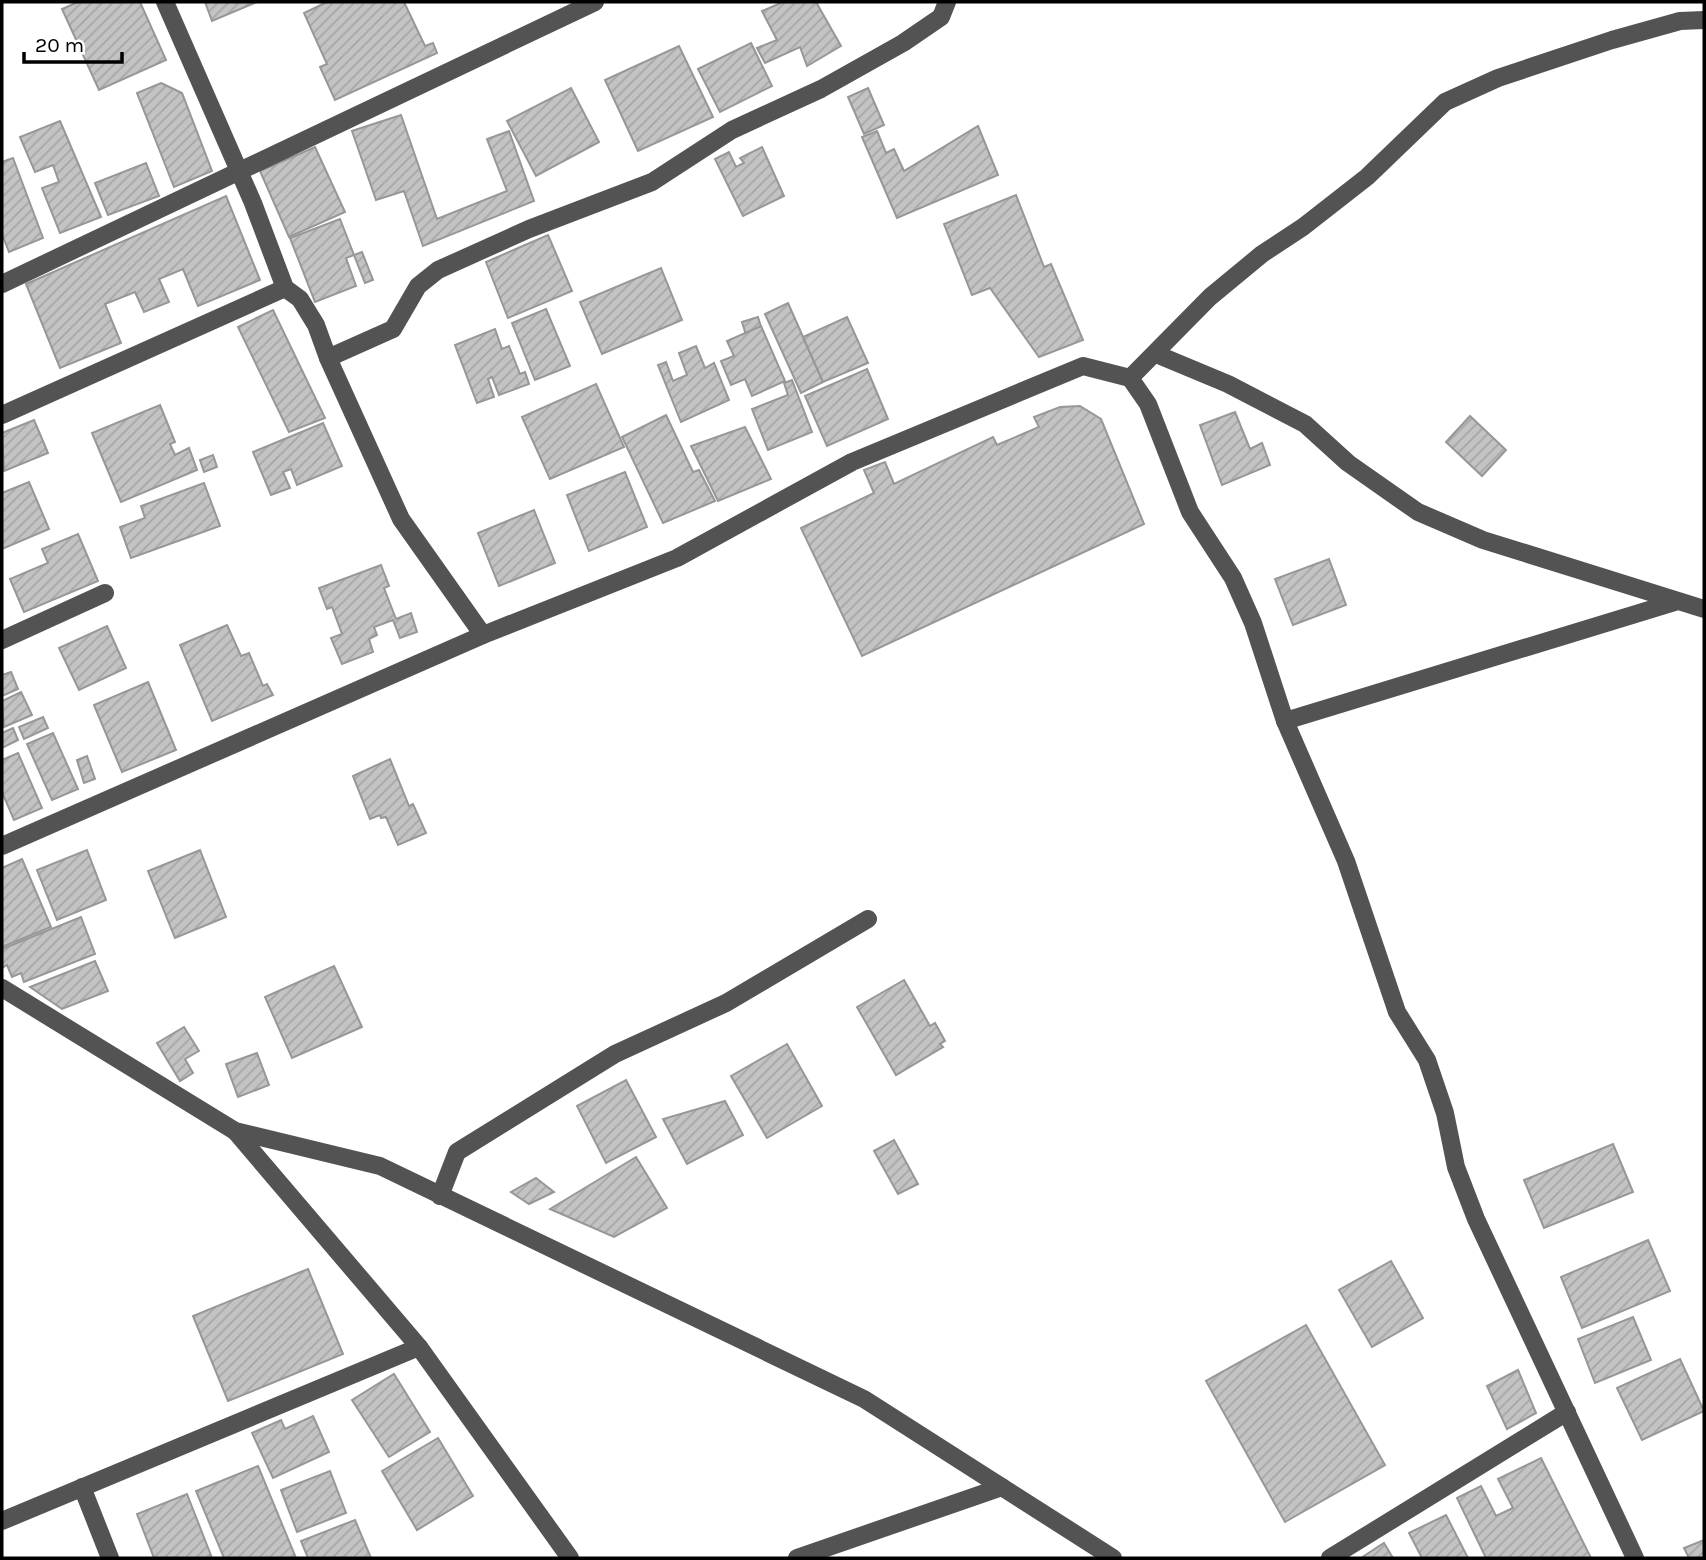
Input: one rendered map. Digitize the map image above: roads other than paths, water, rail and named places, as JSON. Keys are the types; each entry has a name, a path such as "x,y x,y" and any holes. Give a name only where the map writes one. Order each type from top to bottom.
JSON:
{"street":[{"path":"165,2 239,169 285,288 300,299 316,325 328,358 401,519 483,635"},
{"path":"2,284 595,2"},
{"path":"328,358 393,329 418,286 438,270 528,229 652,182 732,130 821,89 903,43 941,17 947,2"},
{"path":"1130,378 1210,297 1262,254 1367,177 1445,102 1498,78 1612,40 1680,21 1699,20 1691,2"},
{"path":"2,415 285,288"},
{"path":"1156,354 1228,384 1305,424 1348,463 1418,512 1483,540 1704,609"},
{"path":"2,846 483,635 677,558 852,462 1083,366 1130,378 1148,404 1190,512 1233,578 1253,623 1285,721 1346,861 1397,1012 1427,1060 1445,1113 1456,1167 1476,1219 1635,1558"},
{"path":"2,640 105,593"},
{"path":"1285,721 1675,601"},
{"path":"440,1196 457,1152 615,1054 726,1003 868,919"},
{"path":"2,988 234,1131 419,1347 570,1558"},
{"path":"234,1131 380,1166 864,1399 1113,1558"},
{"path":"2,1521 419,1347"},
{"path":"1330,1558 1567,1412"},
{"path":"82,1487 110,1558"},
{"path":"797,1558 1002,1487"}]}
